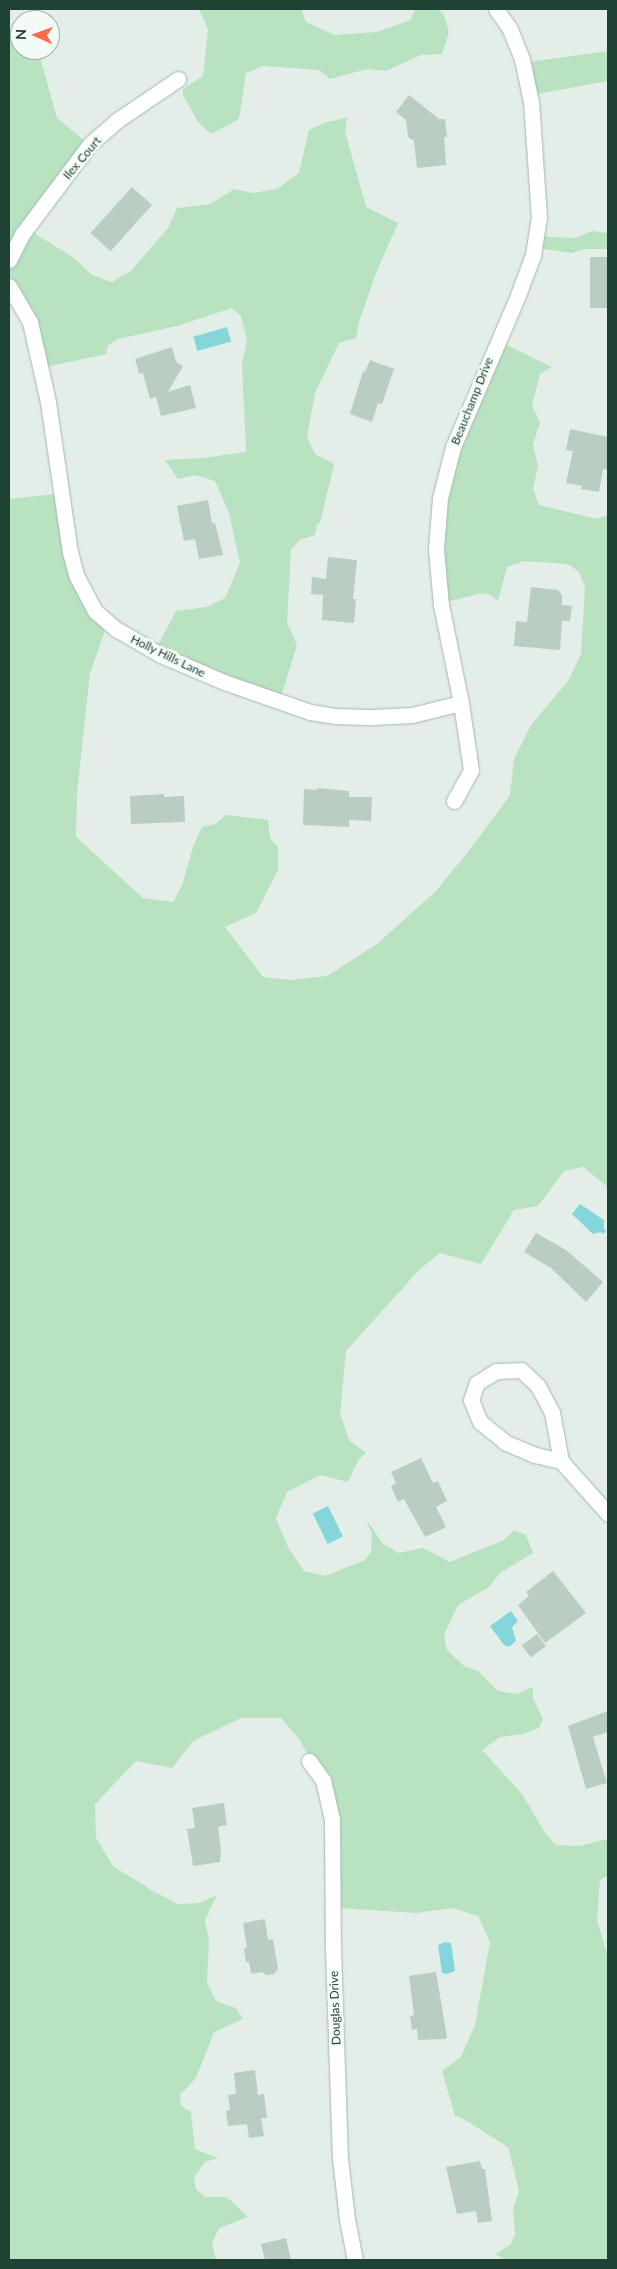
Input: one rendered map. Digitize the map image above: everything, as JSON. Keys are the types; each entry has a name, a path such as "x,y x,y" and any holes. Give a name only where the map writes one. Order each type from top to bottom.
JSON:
{"street":[{"name":"Beauchamp Drive","path":"454,801 471,770 461,703 441,606 436,549 440,498 453,448 533,255 538,218 531,102 522,59 510,29 496,9"},
{"name":"Ilex Court","path":"9,260 23,233 90,144 116,121 178,79"},
{"name":"Holly Hills Lane","path":"9,286 30,322 48,402 70,552 76,575 95,611 116,629 162,655 224,682 310,712 355,717 412,715 461,703"},
{"path":"561,1461 535,1455 505,1442 480,1422 472,1400 477,1383 496,1371 521,1370 538,1386 552,1412 561,1461 608,1514"},
{"name":"Douglas Drive","path":"309,1761 324,1780 332,1819 340,2158 347,2220 355,2260"}],"green space":[{"path":"199,9 301,9 306,22 334,35 377,32 411,20 415,9 438,9 444,15 449,32 442,54 421,55 386,71 367,69 330,79 319,70 263,66 246,73 239,119 211,134 198,122 183,95 183,89 203,76 208,29"},
{"path":"9,30 10,60 41,60 57,118 91,146 34,233 74,258 92,275 112,282 131,271 168,228 177,208 211,204 234,189 253,193 277,189 299,173 309,130 327,122 347,118 345,131 366,207 398,223 376,273 359,322 356,338 339,343 315,393 307,437 315,454 334,464 320,523 317,524 315,535 299,540 291,550 287,623 297,645 280,700 155,651 176,611 207,607 225,598 240,563 229,513 215,481 195,475 178,479 165,460 203,458 246,452 242,364 247,340 241,316 232,308 177,326 118,339 108,345 106,354 41,368 29,327 9,288"},
{"path":"608,51 608,81 527,96 522,63"},
{"path":"592,231 608,233 608,249 585,249 572,253 537,248 535,236 575,238"},
{"path":"497,340 552,367 540,374 532,406 540,422 533,445 538,466 533,489 539,505 597,519 608,515 608,1187 583,1167 564,1171 538,1206 514,1210 481,1264 440,1253 419,1270 346,1351 340,1414 349,1440 366,1453 359,1459 348,1482 320,1475 287,1492 276,1518 288,1547 304,1571 325,1576 365,1560 371,1552 372,1534 366,1519 383,1544 398,1553 423,1548 450,1562 504,1540 514,1530 526,1535 533,1553 500,1573 489,1587 458,1605 444,1635 447,1650 464,1666 478,1671 498,1691 517,1694 533,1687 533,1698 543,1719 539,1728 523,1734 500,1737 482,1750 522,1794 545,1833 556,1845 579,1846 608,1839 608,1875 600,1880 597,1920 608,1957 608,2260 507,2260 495,2254 510,2245 515,2235 513,2209 519,2191 508,2147 459,2116 455,2116 442,2071 461,2057 475,2025 490,1942 478,1916 452,1908 416,1913 340,1908 332,1797 299,1739 281,1718 241,1718 193,1741 172,1768 136,1761 95,1804 96,1838 113,1866 151,1890 178,1904 199,1903 217,1895 205,1920 209,1941 207,1983 216,2001 236,2008 243,2019 214,2032 196,2078 180,2095 181,2106 191,2112 195,2149 218,2158 205,2162 194,2177 196,2189 205,2197 227,2197 248,2217 219,2228 212,2244 216,2260 9,2260 9,499 56,494 71,564 107,625 90,673 77,794 76,837 143,898 173,902 182,885 194,844 202,827 215,824 226,815 268,820 270,838 278,847 278,870 256,913 225,927 263,977 291,980 327,976 377,944 436,891 471,848 510,795 514,759 531,725 568,681 581,654 585,587 579,572 568,564 524,561 507,567 498,601 490,595 483,593 446,602 436,504"}],"water":[{"path":"227,327 231,341 197,351 193,337"},
{"path":"580,1204 604,1220 604,1229 606,1231 603,1234 601,1232 593,1234 572,1214"},
{"path":"328,1506 343,1537 328,1544 313,1513"},
{"path":"511,1611 518,1621 512,1627 516,1641 509,1647 504,1645 490,1626"},
{"path":"445,1942 451,1943 455,1971 447,1974 442,1973 438,1945"}],"building":[{"path":"409,95 439,119 445,119 447,137 444,137 446,165 417,168 414,141 408,137 406,120 396,112"},
{"path":"132,187 152,205 111,251 91,233"},
{"path":"590,257 608,257 608,308 590,308"},
{"path":"172,347 176,362 183,366 168,392 190,385 196,408 161,416 156,397 150,399 143,373 139,374 135,359"},
{"path":"370,360 394,369 382,404 378,403 372,422 350,414 363,371 365,372"},
{"path":"570,429 608,437 608,470 603,469 599,492 581,489 582,486 566,483 573,451 566,450"},
{"path":"208,500 212,523 215,523 223,555 199,559 195,539 184,541 177,506"},
{"path":"328,557 357,560 353,599 356,599 354,623 322,620 323,595 311,594 312,577 326,579"},
{"path":"531,587 558,590 562,595 562,605 572,606 570,621 562,621 560,650 514,646 516,621 527,622"},
{"path":"317,788 349,791 349,797 372,797 371,821 349,820 349,827 303,825 304,789 317,790"},
{"path":"164,794 164,797 184,796 185,822 131,824 130,796"},
{"path":"536,1233 566,1250 603,1282 586,1302 551,1268 524,1252"},
{"path":"421,1458 433,1483 438,1481 447,1501 436,1507 446,1527 425,1537 404,1499 398,1502 391,1486 396,1483 391,1472"},
{"path":"553,1571 586,1613 545,1643 518,1605 529,1596 526,1592"},
{"path":"537,1634 546,1646 531,1657 522,1645"},
{"path":"608,1711 608,1732 593,1737 607,1783 586,1789 568,1726"},
{"path":"224,1803 227,1825 218,1827 221,1850 220,1862 193,1866 187,1829 195,1828 192,1808"},
{"path":"265,1919 268,1940 273,1939 278,1969 274,1974 267,1975 262,1972 251,1974 249,1962 246,1962 244,1949 247,1948 243,1923"},
{"path":"436,1972 447,2037 445,2039 418,2040 417,2029 412,2030 410,2016 414,2015 409,1976"},
{"path":"255,2070 258,2095 264,2094 267,2118 261,2118 264,2136 249,2138 247,2124 228,2126 226,2111 230,2110 228,2095 236,2094 234,2073"},
{"path":"480,2161 482,2169 485,2169 492,2221 478,2223 476,2211 457,2214 446,2167"},
{"path":"286,2238 291,2260 265,2260 261,2244"}]}
